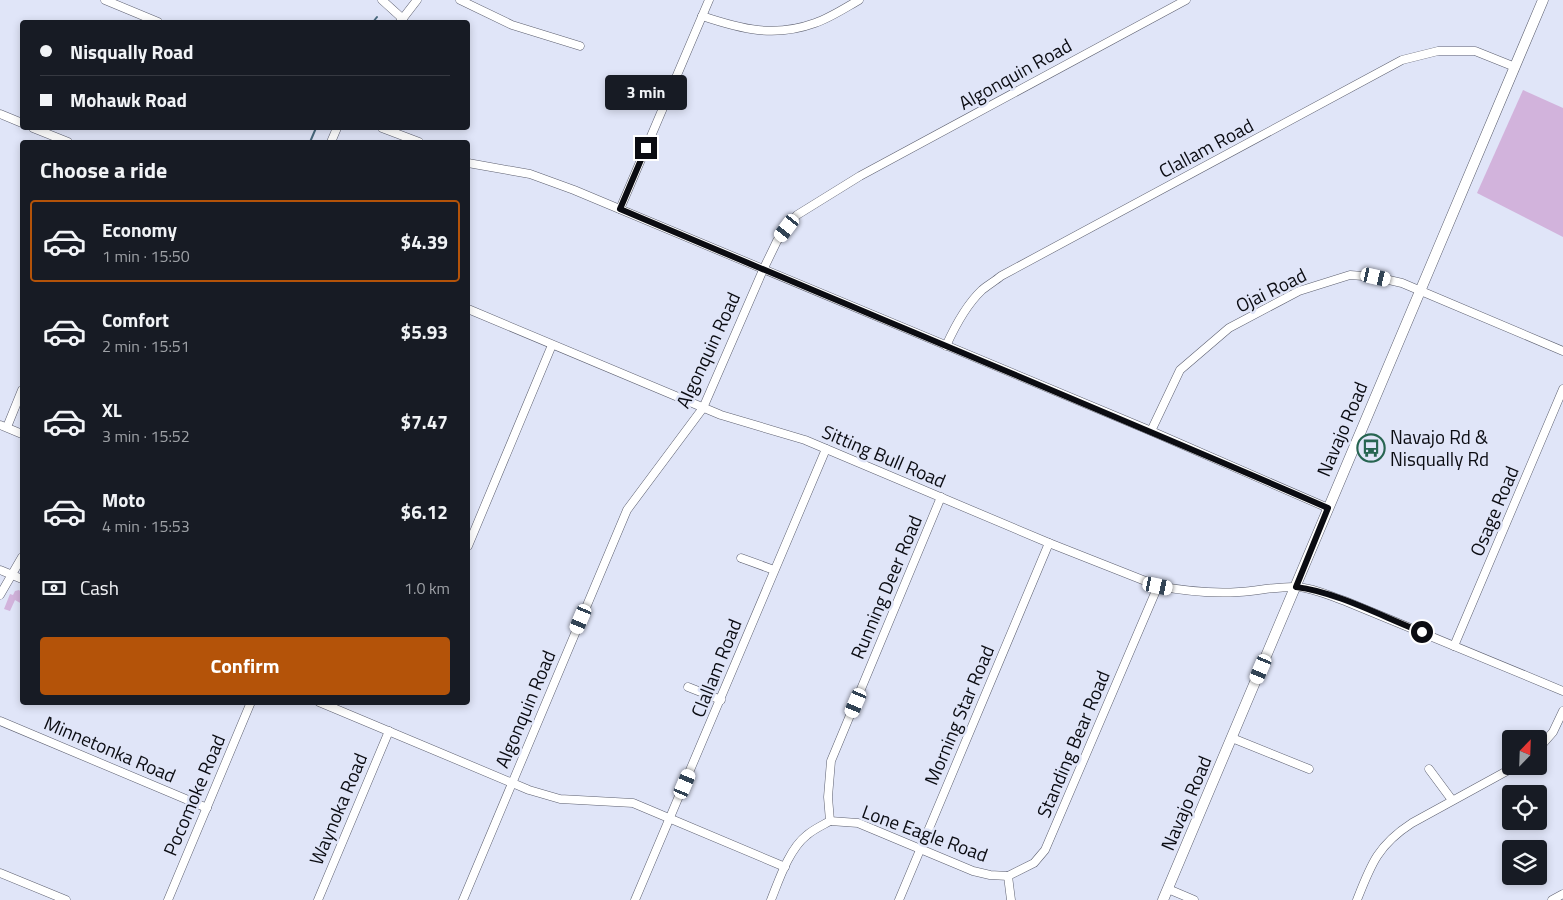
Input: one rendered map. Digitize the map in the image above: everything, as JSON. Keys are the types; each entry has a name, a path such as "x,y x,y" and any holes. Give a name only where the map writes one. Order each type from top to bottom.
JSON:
{"main road":[{"name":"Navajo Road","path":"1163,900 1543,0"}],"street":[{"path":"106,0 153,20"},
{"path":"382,0 400,20"},
{"path":"402,20 417,0"},
{"path":"460,0 512,25 580,46"},
{"path":"620,209 709,0"},
{"path":"702,16 738,27 766,32 816,23 859,0"},
{"name":"Algonquin Road","path":"463,900 627,510 703,408 762,270 777,240 797,215 860,176 1186,0"},
{"name":"Clallam Road","path":"946,346 954,326 967,308 982,290 1001,276 1402,60 1438,51 1475,51 1515,66"},
{"path":"0,114 20,122"},
{"path":"38,130 63,140"},
{"path":"387,130 413,140"},
{"path":"470,163 530,174 620,209 762,270 1151,431 1328,508"},
{"name":"Ojai Road","path":"1151,431 1180,370 1229,328 1299,291 1350,275 1376,277 1402,283 1563,351"},
{"name":"Sitting Bull Road","path":"470,311 721,415 790,435 826,449 1158,586 1212,593 1296,587 1311,589 1345,601 1563,691"},
{"path":"470,541 552,345"},
{"name":"Osage Road","path":"1454,646 1563,389"},
{"path":"20,394 3,426 20,433"},
{"name":"Clallam Road","path":"635,900 826,449"},
{"name":"Running Deer Road","path":"830,821 828,796 831,761 941,498"},
{"name":"Morning Star Road","path":"899,900 1050,543"},
{"path":"741,558 774,570"},
{"path":"0,595 20,561"},
{"path":"0,570 20,578"},
{"name":"Standing Bear Road","path":"1008,876 1034,863 1045,850 1158,586"},
{"path":"688,687 720,700"},
{"name":"Pocomoke Road","path":"168,900 249,705"},
{"path":"326,705 529,790 560,799 633,803 785,866"},
{"path":"1548,738 1553,732 1563,711"},
{"name":"Minnetonka Road","path":"0,721 206,808"},
{"name":"Waynoka Road","path":"318,900 389,732"},
{"path":"1232,738 1309,769"},
{"path":"1430,769 1452,800"},
{"path":"1357,900 1371,867 1381,849 1390,839 1412,823 1502,773"},
{"path":"771,900 785,866 796,848 806,835 830,821"},
{"name":"Lone Eagle Road","path":"830,821 858,823 972,871 1008,876"},
{"path":"0,873 66,900"},
{"path":"1008,876 1011,900"},
{"path":"1168,889 1194,900"},
{"path":"1552,900 1563,894"}],"shaded area":[{"path":"1523,90 1563,108 1563,237 1477,193"},
{"path":"15,591 20,591 20,603 15,600 10,611 4,609 10,594 13,595"}],"waterway":[{"path":"311,140 315,130"}],"place":[{"name":"Navajo Rd & Nisqually Rd","path":"1371,448"}],"route":[{"path":"646,148 620,209 762,270 1151,431 1328,508 1296,587 1311,589 1345,601 1422,632"}]}
